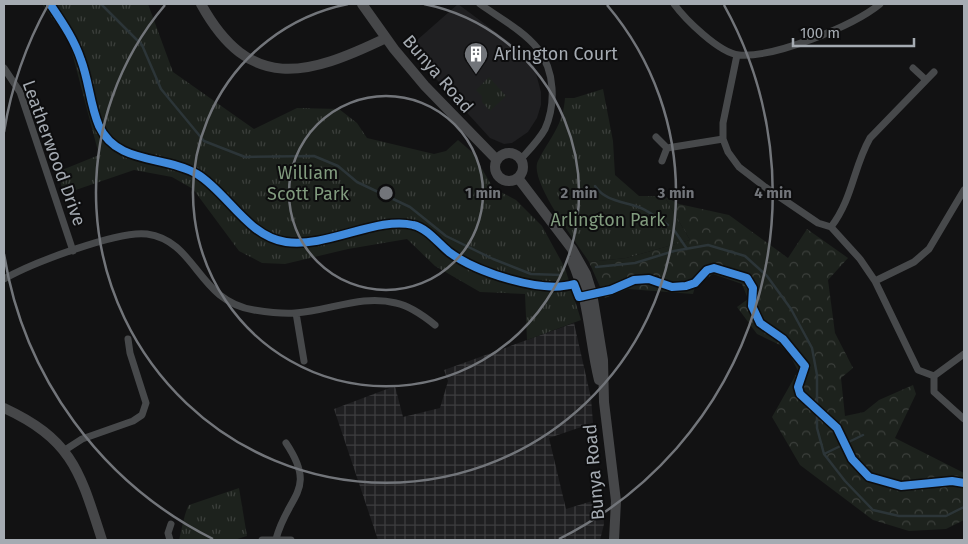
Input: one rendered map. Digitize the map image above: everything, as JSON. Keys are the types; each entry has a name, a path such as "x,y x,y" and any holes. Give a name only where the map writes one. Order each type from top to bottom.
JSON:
{"street":[{"path":"201,4 218,32 234,49 256,63 283,70 312,67 386,38"},
{"name":"Bunya Road","path":"362,4 386,38 425,86 497,160"},
{"path":"480,4 532,42 539,50 548,70 553,101 544,131 521,159 523,171 518,178 510,182 498,177 495,169 497,160 508,153 521,159"},
{"path":"674,4 700,32 737,55 763,53 810,40 858,19 880,4"},
{"path":"737,55 725,113 723,139 728,152 739,167 794,208 818,223 831,227 860,259 875,282 918,370 934,376"},
{"name":"Leatherwood Drive","path":"4,68 20,92 73,251"},
{"path":"913,68 926,80"},
{"path":"831,227 849,198 863,150 870,138 934,72"},
{"path":"656,137 667,148"},
{"path":"667,148 723,139"},
{"path":"662,161 667,148"},
{"name":"Bunya Road","path":"518,178 556,231 572,249 586,274 592,293 603,360 604,402 616,501 614,540"},
{"path":"875,282 914,262 929,249 964,190"},
{"path":"4,278 119,235 148,234 177,246 204,282 227,302 253,310 296,313 372,300 397,303 420,313 435,325"},
{"path":"296,313 304,361"},
{"path":"65,450 82,439 134,421 142,415 146,403 130,353 128,339"},
{"path":"934,376 964,354"},
{"path":"934,376 934,392 964,419"},
{"path":"4,408 30,420 65,450 80,474 102,540"},
{"path":"276,538 302,477 297,460 286,443"},
{"path":"170,540 168,533 171,524"},
{"path":"262,540 276,538 290,540"}],"shaded area":[{"path":"458,4 521,51 534,66 541,92 541,105 537,118 528,132 512,143 504,144 490,138 408,48"},
{"path":"574,323 591,398 593,423 549,438 566,509 602,498 604,524 600,540 378,540 334,409 395,386 403,417 440,408 448,381 444,370"}],"green space":[{"name":"William Scott Park","path":"42,4 148,4 173,72 254,129 297,108 339,109 357,123 367,138 434,154 446,151 458,140 473,153 493,188 516,200 542,226 565,268 581,320 527,340 525,294 480,292 435,266 407,239 348,249 285,264 262,263 239,251 193,189 172,177 134,170 64,194 57,172 99,155 69,41"},
{"path":"489,77 506,96 490,111 482,102 482,96 476,90"},
{"name":"Arlington Park","path":"603,89 613,141 615,175 639,196 664,196 690,240 626,258 589,262 555,212 540,182 537,170 538,161 559,124 565,98 574,98"},
{"path":"664,196 679,204 729,215 788,258 807,229 848,258 828,280 835,333 853,368 841,378 845,416 864,412 879,400 913,385 916,394 895,438 964,473 964,520 946,529 909,531 873,520 800,465 772,417 798,371 790,355 780,345 757,334 737,307 748,299 742,284 713,274 695,287 693,294 628,289 605,298 589,262 626,258 690,240"},
{"path":"239,488 247,536 234,540 179,540 189,505"}],"waterway":[{"path":"101,4 142,45 161,89 204,141 245,157 314,156 338,166 357,182 410,207 446,236 493,259 531,274 561,275"},
{"path":"595,186 604,195 641,208 668,225"},
{"path":"674,230 687,249"},
{"path":"596,267 635,263 674,251 708,245 745,256 767,276 791,309 812,348 817,375 817,428 824,454 845,481 873,510 899,516 946,516 964,507"},
{"path":"824,454 863,435"}],"cycle path":[{"path":"50,4 78,52 84,68 96,118 107,138 117,147 129,153 184,168 197,174 208,182 238,213 260,232 286,242 302,243 384,225 399,223 413,225 428,232 449,252 475,267 528,284 545,286 574,284 579,297 611,290 634,280 649,279 672,287 686,286 695,283 707,270 714,268 747,278 753,288 752,306 760,323 783,339 805,366 798,387 800,394 837,428 852,459 869,477 901,486 952,481 964,483"}],"place":[{"name":"Arlington Court","path":"476,75"}]}
